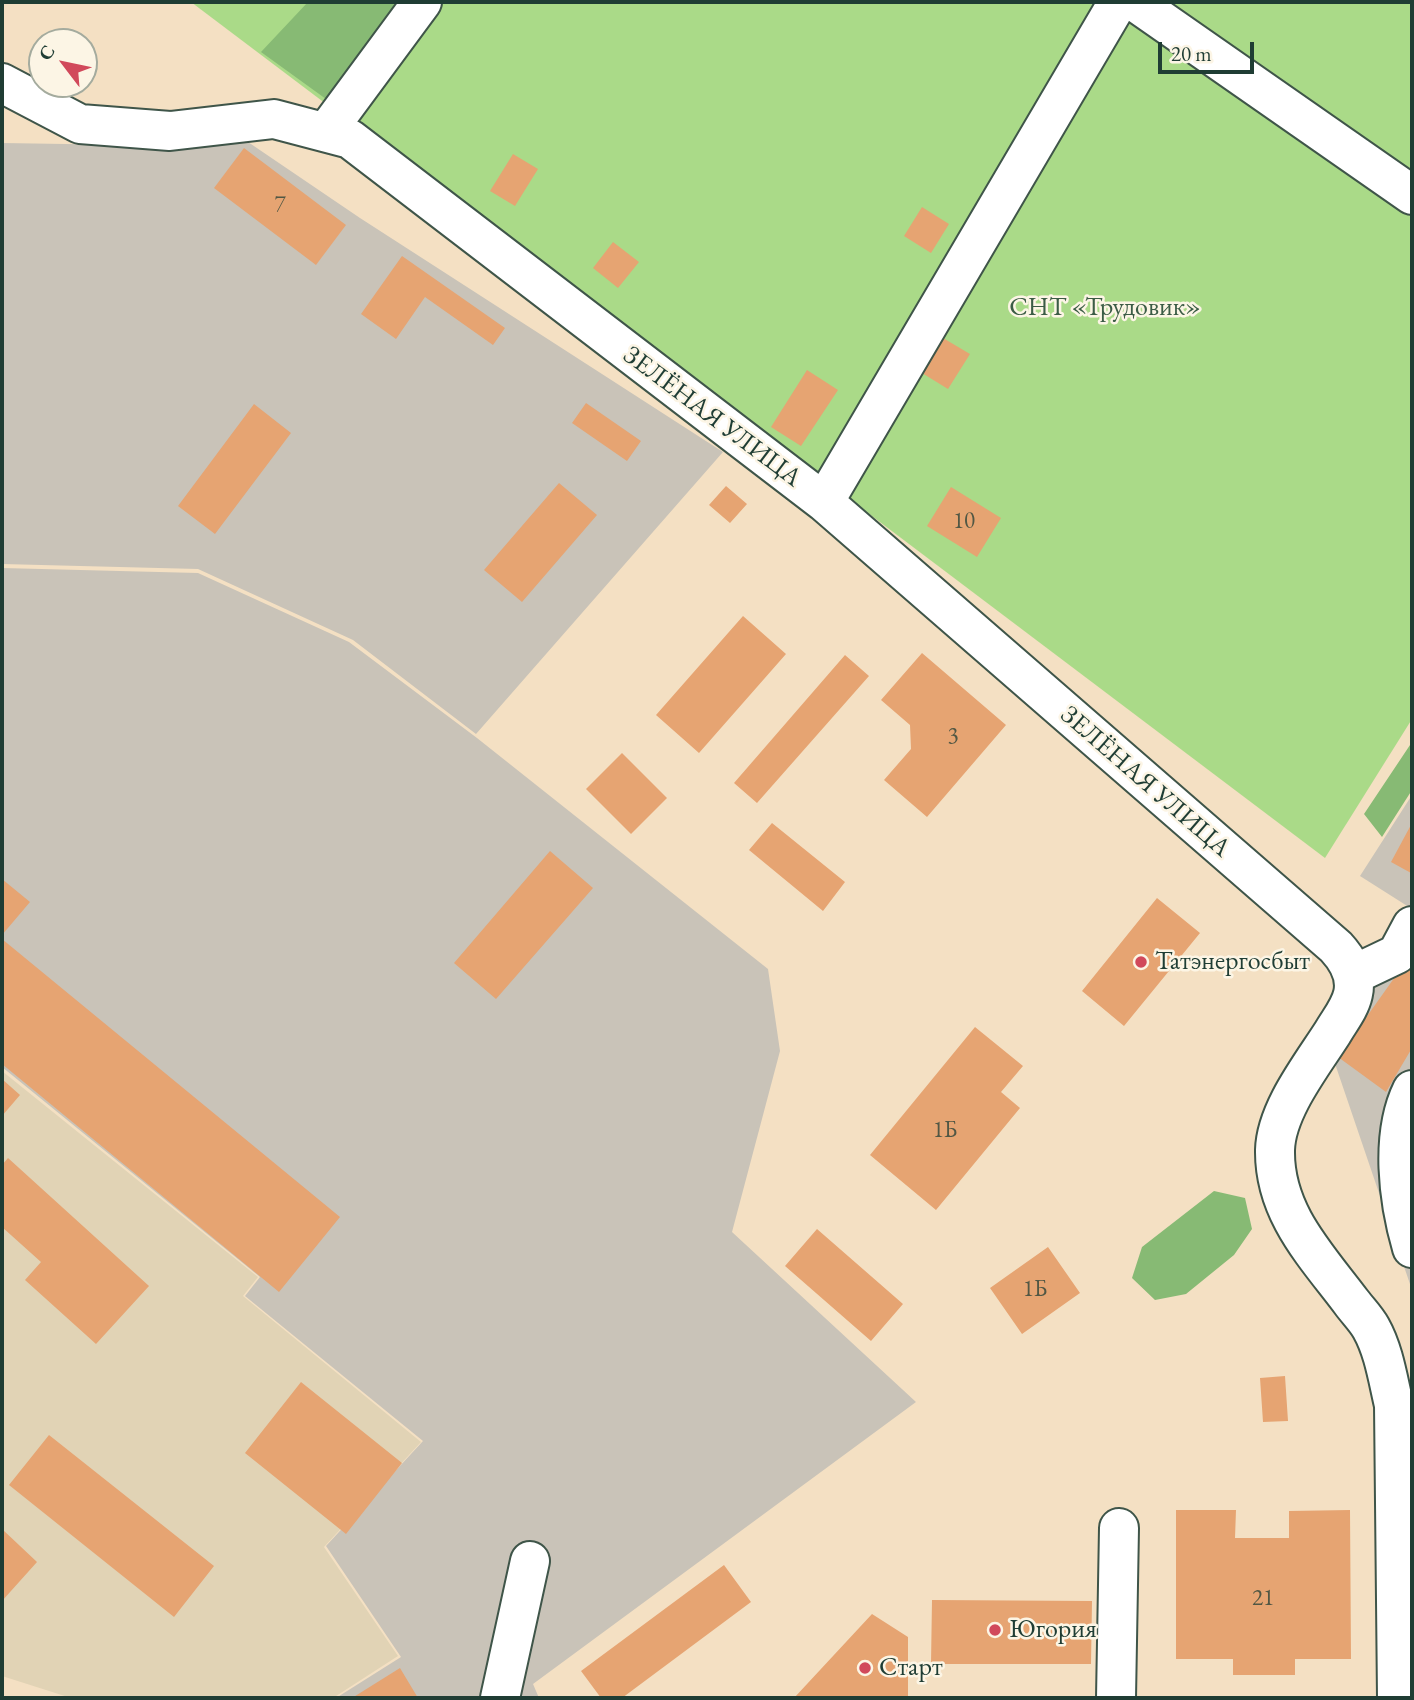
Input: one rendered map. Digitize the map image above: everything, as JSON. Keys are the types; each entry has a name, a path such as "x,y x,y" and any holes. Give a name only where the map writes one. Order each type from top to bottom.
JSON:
{"street":[{"path":"326,132 422,2"},
{"path":"824,502 1118,2"},
{"path":"1135,2 1412,195"},
{"name":"ЗЕЛЁНАЯ УЛИЦА","path":"2,83 80,124 170,131 274,119 350,139 824,502 1345,961"},
{"path":"1397,1698 1403,1392 1384,1364 1371,1329 1288,1214 1277,1182 1275,1147 1281,1121 1295,1092 1345,1014 1353,994 1345,961 1396,954 1412,926"},
{"path":"1412,1090 1405,1104 1397,1163 1412,1248"},
{"path":"1116,1698 1119,1528"},
{"path":"500,1698 530,1561"}],"shaded area":[{"path":"248,142 360,218 723,452 476,734 353,640 198,569 2,564 2,143 193,146"},
{"path":"2,568 198,573 349,642 477,738 768,969 780,1051 732,1232 916,1402 533,1684 539,1698 336,1698 401,1657 326,1546 423,1441 245,1296 260,1277 2,1067"},
{"path":"1412,795 1412,909 1360,876"},
{"path":"1412,911 1412,1290 1330,1049"},
{"path":"2,1071 258,1277 243,1296 421,1442 324,1547 398,1656 333,1698 71,1698 2,1676"}],"green space":[{"name":"СНТ «Трудовик»","path":"191,2 1412,2 1412,719 1325,858"},
{"path":"308,2 411,2 326,99 261,52"},
{"path":"1412,742 1412,790 1382,837 1364,814"},
{"path":"1214,1191 1245,1198 1252,1229 1234,1255 1186,1294 1155,1300 1132,1278 1142,1247"}],"building":[{"path":"244,148 346,225 316,265 214,188"},
{"path":"513,154 538,169 515,206 490,191"},
{"path":"922,207 949,224 931,253 904,236"},
{"path":"613,242 639,262 618,288 593,268"},
{"path":"402,256 505,328 493,345 425,297 396,339 361,314"},
{"path":"943,338 970,354 948,389 922,373"},
{"path":"807,370 838,390 801,446 771,427"},
{"path":"586,403 641,441 627,461 572,423"},
{"path":"254,404 291,433 215,534 178,506"},
{"path":"559,483 597,515 522,602 484,570"},
{"path":"726,486 747,504 730,523 709,505"},
{"path":"951,487 1001,518 977,557 927,526"},
{"path":"743,616 786,654 699,753 656,715"},
{"path":"922,653 1006,725 927,817 884,780 911,749 910,725 881,700"},
{"path":"845,655 869,676 757,803 734,783"},
{"path":"622,753 667,798 631,834 586,789"},
{"path":"772,823 845,882 823,911 749,850"},
{"path":"1412,823 1412,871 1411,873 1391,862"},
{"path":"550,851 593,888 496,999 454,963"},
{"path":"2,879 30,902 2,935"},
{"name":"Татэнергосбыт","path":"1157,898 1200,933 1124,1026 1082,991"},
{"path":"2,939 340,1217 279,1292 2,1064"},
{"path":"1412,953 1412,1048 1386,1092 1338,1057"},
{"path":"975,1027 1023,1066 1001,1092 1020,1108 936,1210 870,1155"},
{"path":"2,1079 20,1095 2,1116"},
{"path":"8,1158 149,1286 96,1344 25,1280 41,1262 2,1227 2,1165"},
{"path":"817,1229 903,1304 871,1341 785,1266"},
{"path":"1048,1247 1080,1293 1022,1334 990,1288"},
{"path":"1285,1376 1288,1421 1263,1422 1260,1378"},
{"path":"301,1382 402,1463 346,1534 245,1453"},
{"path":"49,1435 214,1566 174,1617 9,1485"},
{"path":"1176,1510 1236,1510 1235,1538 1289,1538 1289,1511 1350,1510 1351,1659 1295,1659 1295,1675 1233,1675 1233,1659 1176,1659"},
{"path":"2,1529 37,1562 2,1601"},
{"path":"724,1565 751,1602 622,1698 601,1698 581,1671"},
{"path":"932,1600 1092,1601 1091,1664 931,1664"},
{"name":"Старт","path":"872,1614 908,1637 908,1698 794,1698"},
{"path":"400,1668 418,1698 352,1698"}],"place":[{"name":"Татэнергосбыт","path":"1141,962"},
{"name":"Югория","path":"995,1630"},
{"name":"Старт","path":"865,1668"}]}
